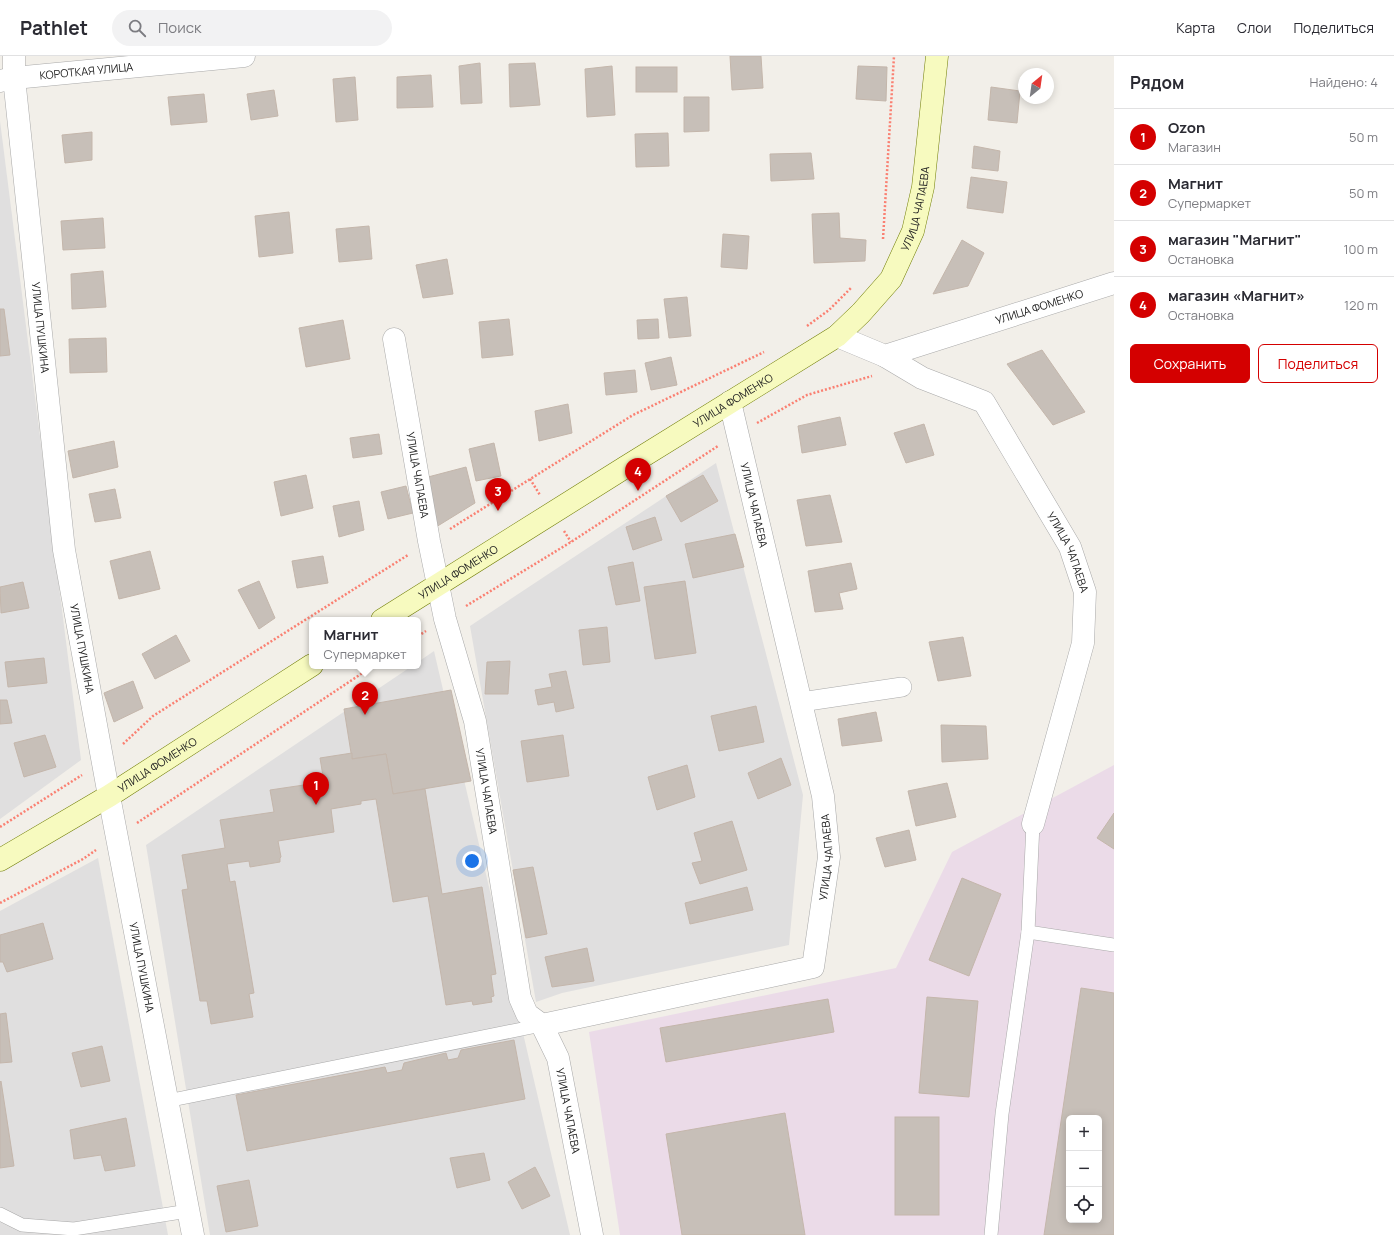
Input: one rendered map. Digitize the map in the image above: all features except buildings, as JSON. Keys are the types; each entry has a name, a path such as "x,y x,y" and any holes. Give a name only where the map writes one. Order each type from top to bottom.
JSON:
{"main road":[{"name":"УЛИЦА ЧАПАЕВА","path":"837,336 861,314 891,279 913,231 923,187 937,56"},
{"name":"УЛИЦА ФОМЕНКО","path":"387,617 837,336"},
{"name":"УЛИЦА ФОМЕНКО","path":"0,860 109,796 309,667"}],"street":[{"name":"УЛИЦА ПУШКИНА","path":"14,56 7,80 64,550 109,796 193,1235"},
{"name":"КОРОТКАЯ УЛИЦА","path":"7,80 244,56"},
{"name":"УЛИЦА ФОМЕНКО","path":"885,356 1114,283"},
{"path":"837,336 885,356"},
{"name":"УЛИЦА ЧАПАЕВА","path":"394,339 429,541 445,619 475,721 520,998 527,1014 542,1026 558,1058 592,1235"},
{"name":"УЛИЦА ЧАПАЕВА","path":"885,356 922,378 984,402 1070,547 1085,592 1083,643 1033,824"},
{"name":"УЛИЦА ЧАПАЕВА","path":"542,1026 813,967 828,856 823,796 730,402"},
{"path":"801,702 902,687"}],"lane":[{"path":"991,1235 1002,1114 1028,932 1033,824"},
{"path":"1028,932 1114,945"},
{"path":"167,1101 542,1026"},
{"path":"0,1214 34,1231 74,1229 188,1211"}],"path":[{"path":"882,244 894,56"},
{"path":"804,328 829,310 854,284"},
{"path":"309,617 632,415 766,351"},
{"path":"0,827 103,762 153,716 309,617"},
{"path":"0,903 83,859 368,669"}],"shaded area":[{"path":"0,121 81,760 0,819"},
{"path":"716,463 803,795 789,945 562,993 536,1002 470,626"},
{"path":"434,651 570,1235 210,1235 146,845 408,669 421,669 421,660"},
{"path":"1114,765 1114,1235 620,1235 589,1032 896,968 952,852"},
{"path":"98,858 168,1235 0,1235 0,911"}],"place":[{"name":"магазин «Магнит»","path":"638,491"},
{"name":"магазин \"Магнит\"","path":"498,511"},
{"name":"Магнит","path":"365,715"},
{"name":"Ozon","path":"316,805"}]}
